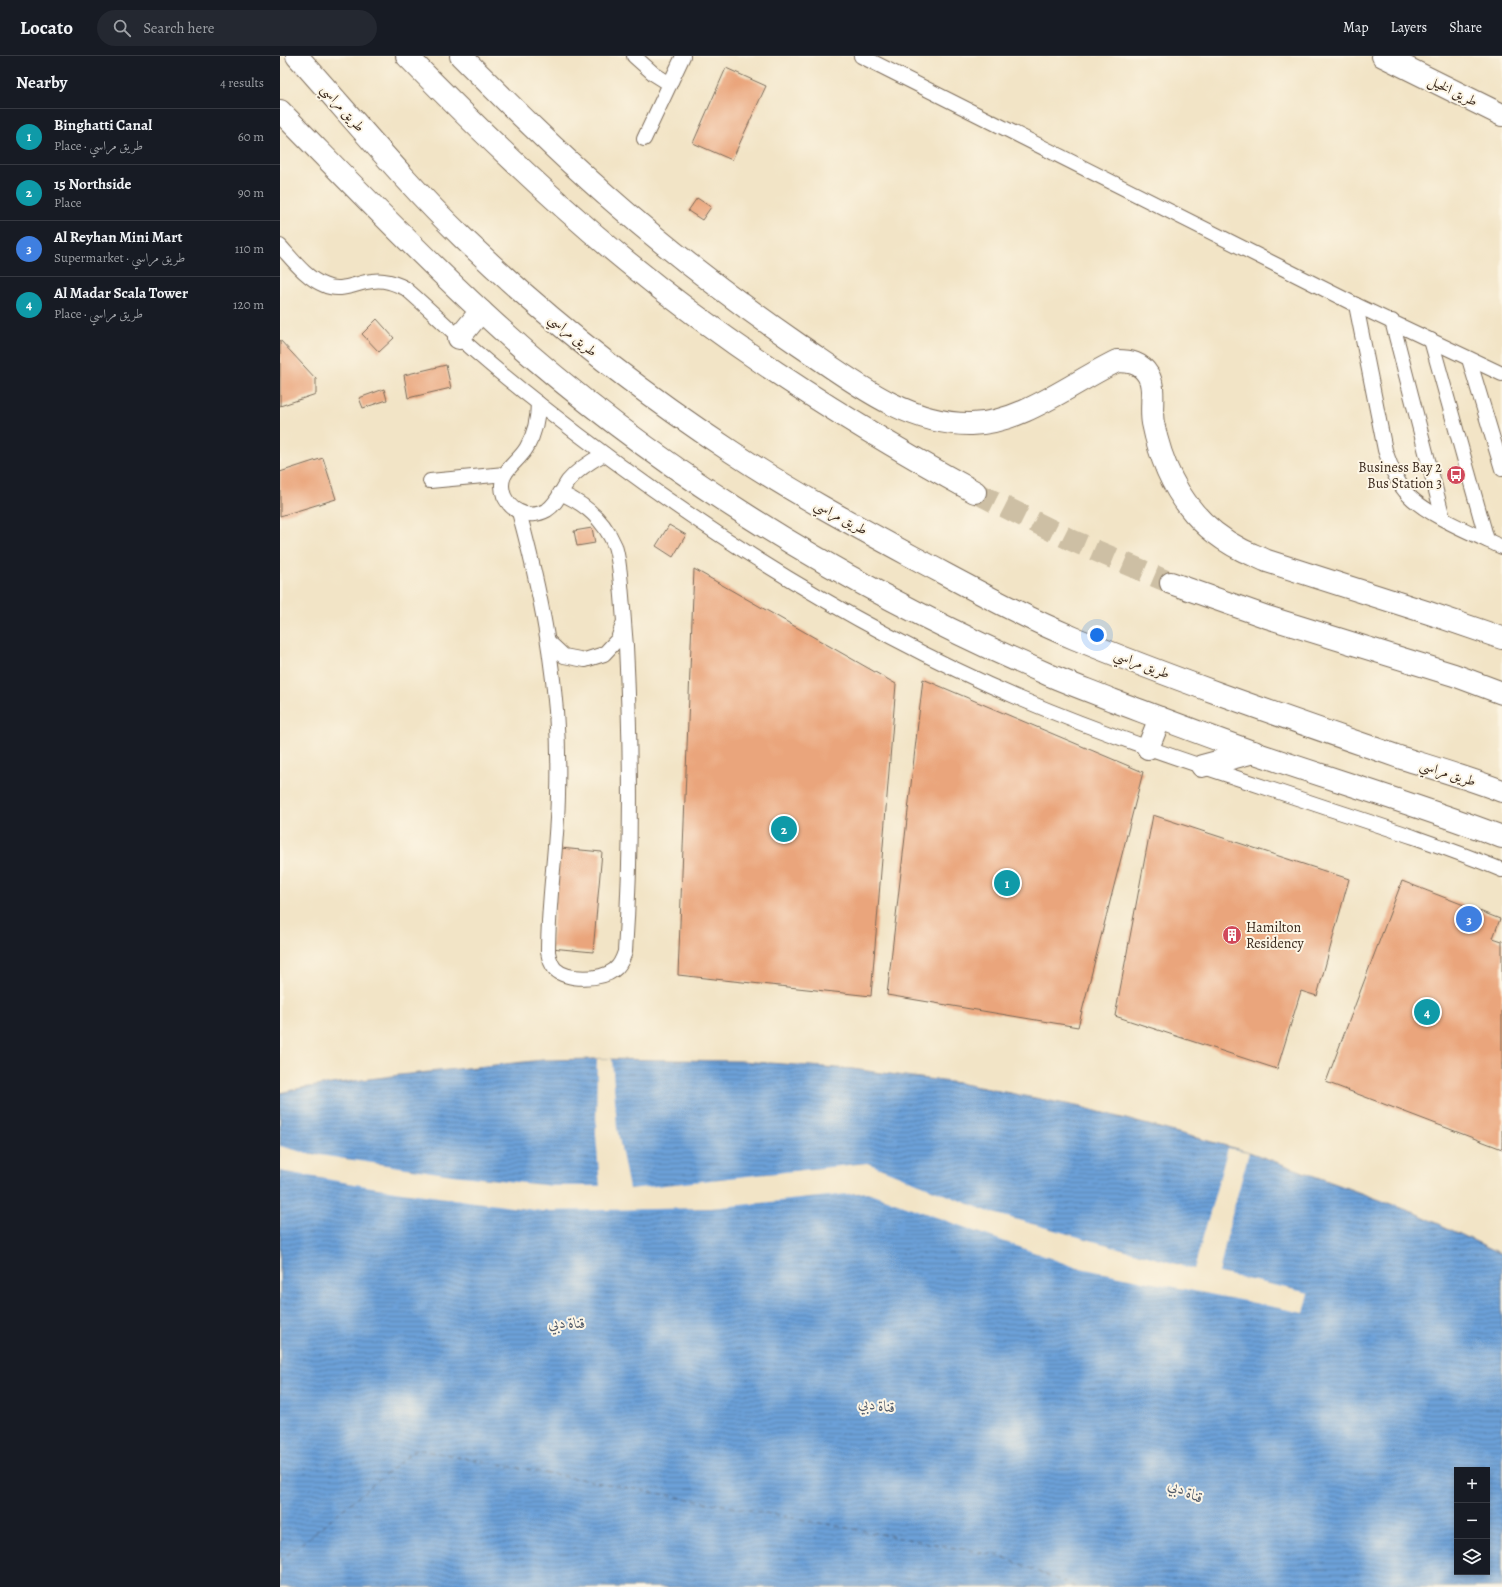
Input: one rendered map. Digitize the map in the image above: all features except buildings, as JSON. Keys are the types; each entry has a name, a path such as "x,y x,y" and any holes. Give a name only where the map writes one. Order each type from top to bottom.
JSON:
{"main road":[{"name":"طريق مراسي","path":"297,56 338,101 378,149 463,238 562,326 617,371 674,413 733,453 793,490 848,522 999,603 1075,638 1314,727 1502,791"},
{"path":"407,56 471,122 527,175 627,262 682,305 738,346 841,415 914,459 975,492"},
{"path":"461,56 558,152 606,196 660,242 778,331 850,379 885,400 905,411 934,420 950,423 972,424 995,422 1018,414 1117,361 1130,361 1141,367 1149,376 1152,389 1152,417 1157,444 1166,470 1186,503 1197,516 1218,535 1242,550 1267,561 1429,612 1502,638"},
{"name":"طريق الخيل","path":"1383,56 1502,115"},
{"path":"280,111 481,311 568,386 647,447 728,503 805,550 884,595 965,636 1047,674 1160,718 1254,752 1502,837"},
{"path":"459,338 481,311"},
{"path":"1171,582 1267,617 1454,675 1502,693"},
{"path":"1148,748 1160,718"},
{"path":"1202,766 1254,752"}],"lane":[{"path":"634,56 654,74 670,84"},
{"path":"644,139 683,56"},
{"path":"861,56 1356,305 1502,374"},
{"path":"280,246 304,272 324,286 349,288 371,281 383,280 405,288 459,338 538,403 660,495 775,572 895,639 985,682 1076,721 1148,748 1430,842 1502,870"},
{"path":"1356,305 1385,450 1393,472 1405,492 1420,506 1502,547"},
{"path":"1392,321 1443,518"},
{"path":"1431,340 1487,540"},
{"path":"1469,359 1502,469"},
{"path":"538,403 538,419 533,435 526,449 508,468 502,483 503,492 511,507 519,512 529,515 539,514 548,510 555,503 568,481 579,470 604,454"},
{"path":"430,481 505,474"},
{"path":"519,512 541,598 549,642 555,693 558,744 558,795 548,952 550,961 555,969 562,974 570,977 596,977 615,970 622,962 625,952 631,780 629,699 624,619 619,564 615,548 608,533 600,520 588,508 575,500 560,494"},
{"path":"549,642 564,656 584,660 604,654 618,639 624,619"}],"water":[{"name":"قناة دبي","path":"597,1059 741,1061 852,1069 958,1083 1081,1107 1249,1152 1418,1214 1502,1254 1502,1587 280,1587 280,1093 301,1088 400,1075 543,1060"}],"pier":[{"path":"597,1059 612,1059 617,1128 629,1189 867,1163 989,1212 1194,1269 1228,1148 1249,1152 1230,1222 1219,1273 1309,1293 1304,1313 1075,1267 867,1192 711,1208 542,1211 395,1191 280,1171 280,1146 306,1153 452,1175 552,1186 600,1186 596,1134"}],"ferry route":[{"path":"280,1561 416,1449 1000,1556 1076,1587"}],"tunnel":[{"path":"975,492 1071,540 1171,583"}],"place":[{"name":"Business Bay 2 Bus Station 3","path":"1456,475"},
{"name":"15 Northside","path":"784,829"},
{"name":"Binghatti Canal","path":"1007,883"},
{"name":"Al Reyhan Mini Mart","path":"1469,919"},
{"name":"Hamilton Residency","path":"1232,935"},
{"name":"Al Madar Scala Tower","path":"1427,1012"}]}
